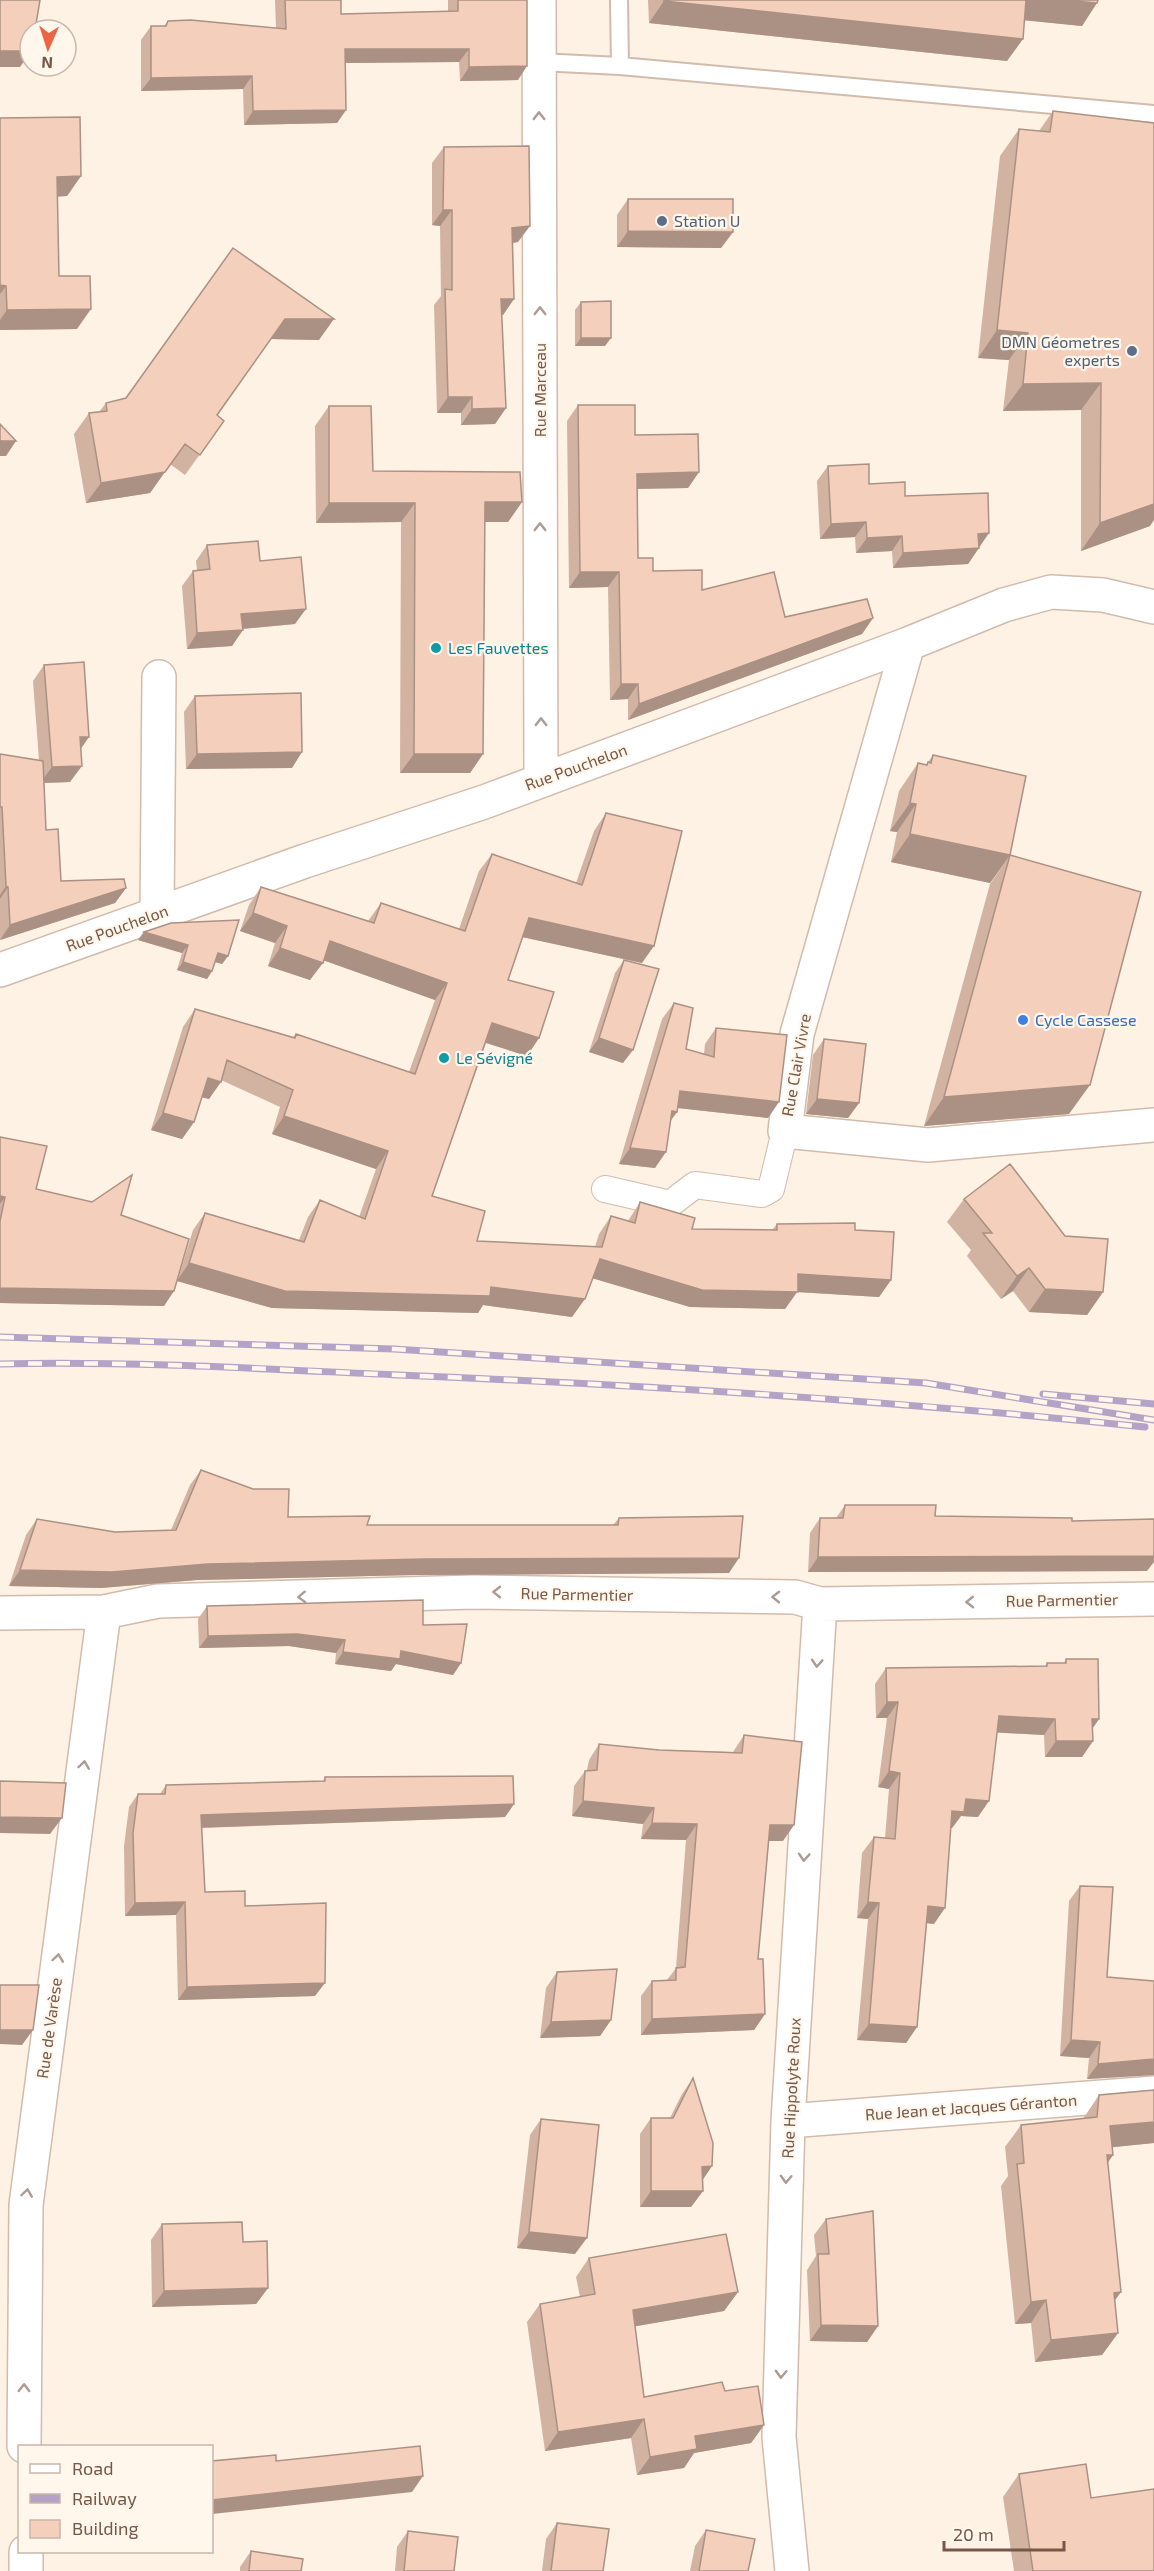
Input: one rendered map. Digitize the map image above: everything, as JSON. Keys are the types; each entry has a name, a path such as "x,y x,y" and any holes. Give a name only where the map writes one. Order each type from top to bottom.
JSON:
{"street":[{"name":"Rue Marceau","path":"539,0 541,780"},
{"name":"Rue Pouchelon","path":"0,970 541,780 908,644 1004,605 1052,592 1103,595 1154,606"},
{"name":"Rue Clair Vivre","path":"908,644 798,1034 785,1131 928,1145 1154,1125"},
{"path":"157,914 159,677"},
{"path":"605,1189 670,1204 695,1185 762,1194 771,1189 785,1131"},
{"name":"Rue Parmentier","path":"0,1613 104,1612 158,1601 473,1592 795,1597 820,1604 1154,1599"},
{"name":"Rue Hippolyte Roux","path":"792,2571 779,2437 788,2121 820,1604"},
{"name":"Rue de Varèse","path":"24,2445 26,2205 104,1612"},
{"name":"Rue Jean et Jacques Géranton","path":"788,2121 1154,2093"},
{"path":"26,2553 26,2571"}],"lane":[{"path":"619,0 620,66"},
{"path":"539,62 620,66 1154,114"}],"building":[{"path":"0,0 40,0 37,18 18,18 18,51 0,51"},
{"path":"285,0 341,0 341,14 458,11 458,0 527,0 527,66 469,67 469,49 345,49 346,110 253,111 252,76 151,78 151,26 166,26 168,21 191,20 286,29"},
{"path":"664,0 1026,0 1023,39"},
{"path":"1062,0 1098,0 1097,3"},
{"path":"1053,111 1154,123 1154,504 1100,523 1101,383 1023,384 1028,333 997,330 1019,129 1050,132"},
{"path":"80,117 81,176 57,177 59,276 90,276 91,309 7,310 6,286 0,285 0,118"},
{"path":"529,146 530,226 512,228 514,299 501,299 506,408 472,409 472,397 448,397 445,289 452,290 452,210 443,210 444,147"},
{"path":"628,199 733,199 733,232 628,231"},
{"path":"233,248 334,319 285,319 217,415 224,421 200,455 185,444 165,472 101,483 89,413 107,411 106,403 126,398"},
{"path":"611,301 611,338 581,338 581,302"},
{"path":"578,405 635,405 635,435 698,434 699,472 637,474 638,558 653,558 653,571 702,570 702,590 774,572 785,617 867,599 873,618 639,704 638,684 621,684 619,572 580,572"},
{"path":"329,406 371,406 373,471 520,472 522,502 485,502 483,754 414,754 415,503 329,503"},
{"path":"0,424 16,441 0,441"},
{"path":"869,464 869,484 905,482 905,496 988,493 989,533 978,534 979,548 903,553 902,536 867,538 866,522 831,524 828,466"},
{"path":"258,541 260,561 301,557 306,609 241,614 243,630 197,633 193,571 210,569 207,545"},
{"path":"84,662 89,737 80,737 82,766 52,767 44,665"},
{"path":"301,693 302,752 197,754 195,696"},
{"path":"0,754 43,761 46,830 58,829 61,881 124,879 126,888 10,925 2,807 0,807"},
{"path":"933,755 1026,776 1010,855 910,834 916,804 910,803 918,763 927,765 928,762 931,763"},
{"path":"606,813 682,831 654,946 529,918 508,980 554,992 539,1038 492,1023 432,1196 485,1211 477,1241 602,1247 611,1216 635,1223 640,1202 695,1218 692,1229 777,1230 777,1224 855,1223 855,1230 894,1232 891,1280 798,1274 798,1292 702,1290 600,1259 585,1299 491,1287 490,1296 285,1291 189,1263 205,1213 304,1242 320,1200 365,1219 388,1151 284,1116 293,1090 227,1060 221,1082 208,1078 194,1122 163,1113 195,1009 295,1038 296,1034 415,1074 447,983 330,941 323,963 280,948 287,926 253,913 261,887 374,923 381,903 465,931 492,854 582,885"},
{"name":"Cycle Cassese","path":"1010,855 1141,892 1090,1085 944,1097"},
{"path":"239,920 228,956 218,953 212,971 183,962 188,945 144,932 171,923"},
{"path":"624,960 659,969 633,1050 599,1038"},
{"path":"674,1003 693,1008 686,1049 714,1057 716,1028 787,1035 779,1102 680,1091 677,1112 672,1111 666,1152 630,1148"},
{"path":"824,1039 866,1044 859,1103 817,1099"},
{"path":"0,1137 47,1146 36,1189 92,1202 132,1175 121,1215 189,1239 174,1291 0,1288 0,1221 5,1197 0,1196"},
{"path":"1010,1164 1065,1236 1108,1239 1103,1292 1045,1289 1029,1268 1017,1276 983,1233 992,1233 964,1199"},
{"path":"201,1470 253,1489 289,1489 288,1517 370,1516 367,1525 618,1525 619,1518 743,1516 739,1558 424,1559 208,1564 112,1572 20,1570 37,1519 115,1532 176,1530"},
{"path":"845,1505 936,1505 935,1516 1072,1518 1072,1521 1154,1519 1154,1556 818,1557 820,1518 843,1518"},
{"path":"423,1600 423,1625 467,1624 461,1663 401,1651 400,1659 343,1652 345,1640 297,1634 208,1636 207,1606"},
{"path":"1066,1659 1098,1659 1099,1719 1092,1719 1093,1741 1056,1741 1055,1719 999,1716 989,1801 966,1799 964,1812 952,1811 945,1908 928,1906 917,2027 869,2024 879,1903 868,1902 874,1837 895,1839 900,1773 889,1771 898,1702 887,1702 886,1668 1047,1666 1047,1663 1066,1663"},
{"path":"744,1735 802,1742 794,1825 770,1825 758,1959 763,1959 765,2014 652,2019 652,1981 676,1980 676,1968 685,1967 697,1824 652,1823 654,1808 583,1801 585,1771 597,1770 599,1744 659,1750 742,1753"},
{"path":"513,1776 514,1804 201,1815 205,1892 245,1891 245,1906 326,1903 325,1983 187,1987 185,1902 135,1903 133,1833 138,1794 165,1794 166,1785 325,1781 325,1777"},
{"path":"0,1781 66,1783 62,1818 0,1817"},
{"path":"1080,1886 1113,1887 1107,1977 1154,1981 1154,2059 1098,2064 1100,2042 1071,2040"},
{"path":"617,1969 611,2020 551,2022 557,1972"},
{"path":"0,1985 39,1985 33,2030 0,2030"},
{"path":"693,2078 713,2143 712,2166 702,2167 703,2191 651,2191 651,2118 673,2118"},
{"path":"1154,2090 1154,2122 1110,2126 1113,2155 1107,2155 1121,2292 1114,2293 1118,2333 1051,2340 1046,2300 1031,2302 1017,2164 1024,2163 1021,2125 1097,2117 1099,2095"},
{"path":"541,2119 599,2125 587,2238 529,2232"},
{"path":"873,2211 878,2326 821,2325 818,2254 829,2254 826,2219"},
{"path":"242,2222 243,2242 267,2241 268,2288 164,2291 162,2224"},
{"path":"726,2234 738,2292 633,2310 644,2397 722,2382 725,2391 758,2386 764,2425 695,2436 697,2449 650,2457 644,2419 558,2432 540,2304 595,2294 589,2258"},
{"path":"420,2446 423,2476 213,2500 213,2461 276,2455 276,2461"},
{"path":"1086,2464 1091,2498 1154,2489 1154,2571 1033,2571 1019,2474"},
{"path":"557,2523 609,2529 603,2571 551,2571"},
{"path":"706,2530 755,2539 748,2571 699,2571"},
{"path":"408,2531 458,2537 454,2571 404,2571"},
{"path":"251,2551 303,2559 301,2571 249,2571"}],"railway":[{"path":"0,1337 394,1349 926,1383 1154,1420"},
{"path":"0,1364 199,1366 585,1384 865,1402 1145,1427"},
{"path":"1043,1394 1154,1404"}],"place":[{"name":"Station U","path":"662,221"},
{"name":"DMN Géometres experts","path":"1132,351"},
{"name":"Les Fauvettes","path":"436,648"},
{"name":"Cycle Cassese","path":"1023,1020"},
{"name":"Le Sévigné","path":"444,1058"}]}
